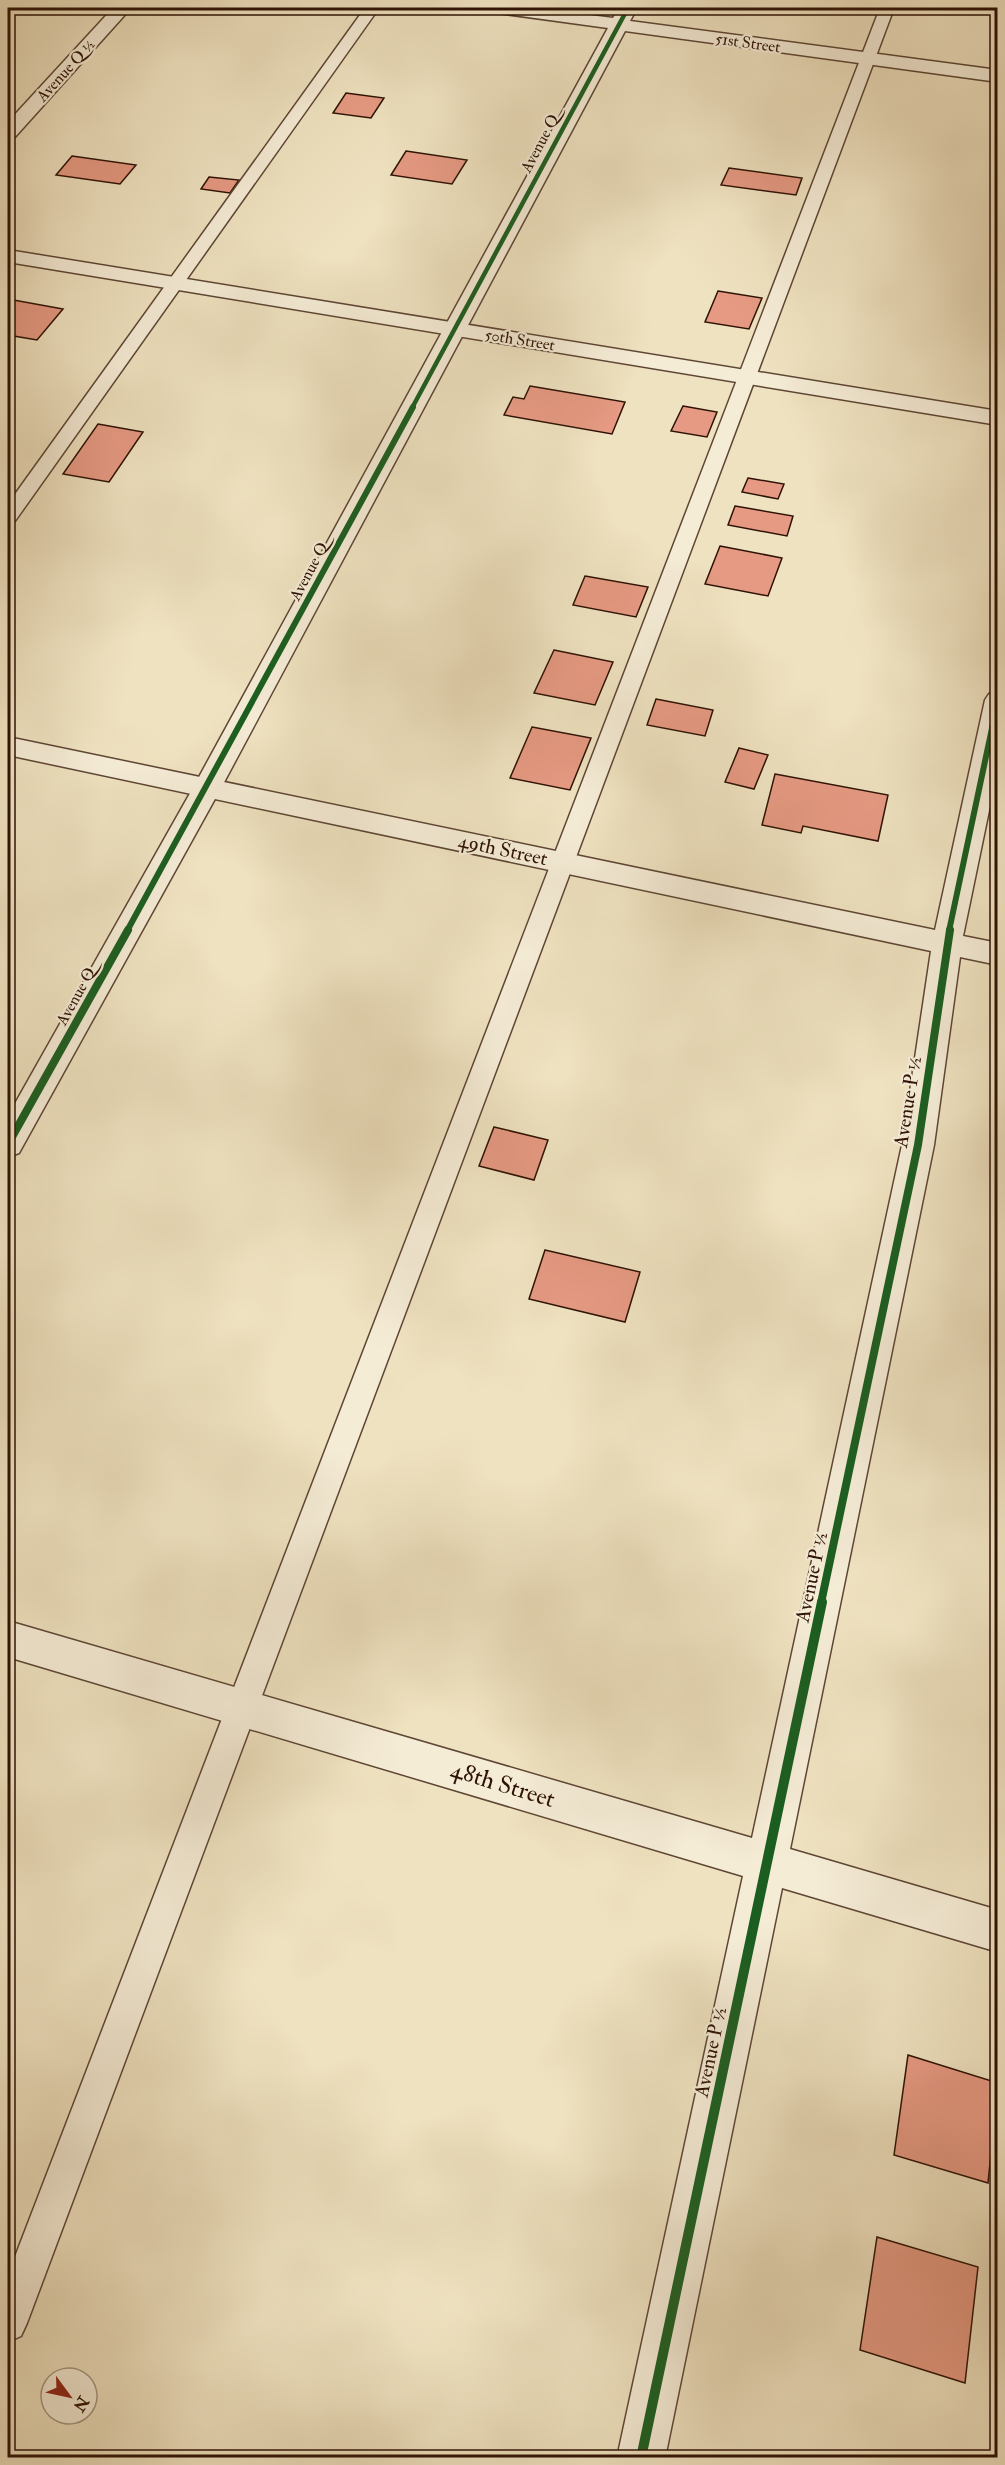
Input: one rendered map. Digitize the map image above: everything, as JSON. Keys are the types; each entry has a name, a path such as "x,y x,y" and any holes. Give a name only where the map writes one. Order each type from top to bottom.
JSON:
{"street":[{"name":"Avenue Q ½","path":"8,133 122,8"},
{"name":"51st Street","path":"498,8 624,16 868,58 998,76"},
{"name":"Avenue Q","path":"8,1144 207,788 624,16"},
{"name":"50th Street","path":"8,256 998,418"},
{"name":"Avenue P ½","path":"641,2457 918,1145 947,943 998,700"},
{"name":"49th Street","path":"8,746 998,954"},
{"name":"48th Street","path":"8,1639 998,1930"}],"lane":[{"path":"8,517 372,8"},
{"path":"8,2323 887,8"}],"building":[{"path":"346,93 384,98 371,118 333,113"},
{"path":"406,151 467,160 452,184 391,175"},
{"path":"72,156 136,165 120,184 56,175"},
{"path":"729,168 802,178 796,195 721,185"},
{"path":"209,177 239,180 230,193 201,189"},
{"path":"718,291 762,298 749,329 705,322"},
{"path":"8,299 63,309 37,340 8,335"},
{"path":"530,386 625,402 612,434 504,415 513,397 524,399"},
{"path":"683,406 717,412 707,437 671,431"},
{"path":"98,424 143,432 109,482 63,474"},
{"path":"748,478 784,484 778,499 742,492"},
{"path":"735,506 793,516 787,536 728,525"},
{"path":"720,546 782,558 768,596 705,584"},
{"path":"585,576 648,587 636,617 573,605"},
{"path":"554,650 613,662 595,705 534,693"},
{"path":"656,699 713,710 705,736 647,725"},
{"path":"532,727 591,738 570,790 510,778"},
{"path":"739,748 768,755 754,789 725,782"},
{"path":"775,774 888,795 878,841 803,826 801,833 762,825"},
{"path":"494,1127 548,1140 534,1180 479,1166"},
{"path":"545,1250 640,1272 625,1322 529,1299"},
{"path":"908,2055 998,2083 988,2183 894,2155"},
{"path":"877,2237 978,2267 965,2383 860,2350"}],"cycle path":[{"path":"8,1144 207,788 628,8"},
{"path":"641,2458 918,1145 947,943 998,700"}]}
